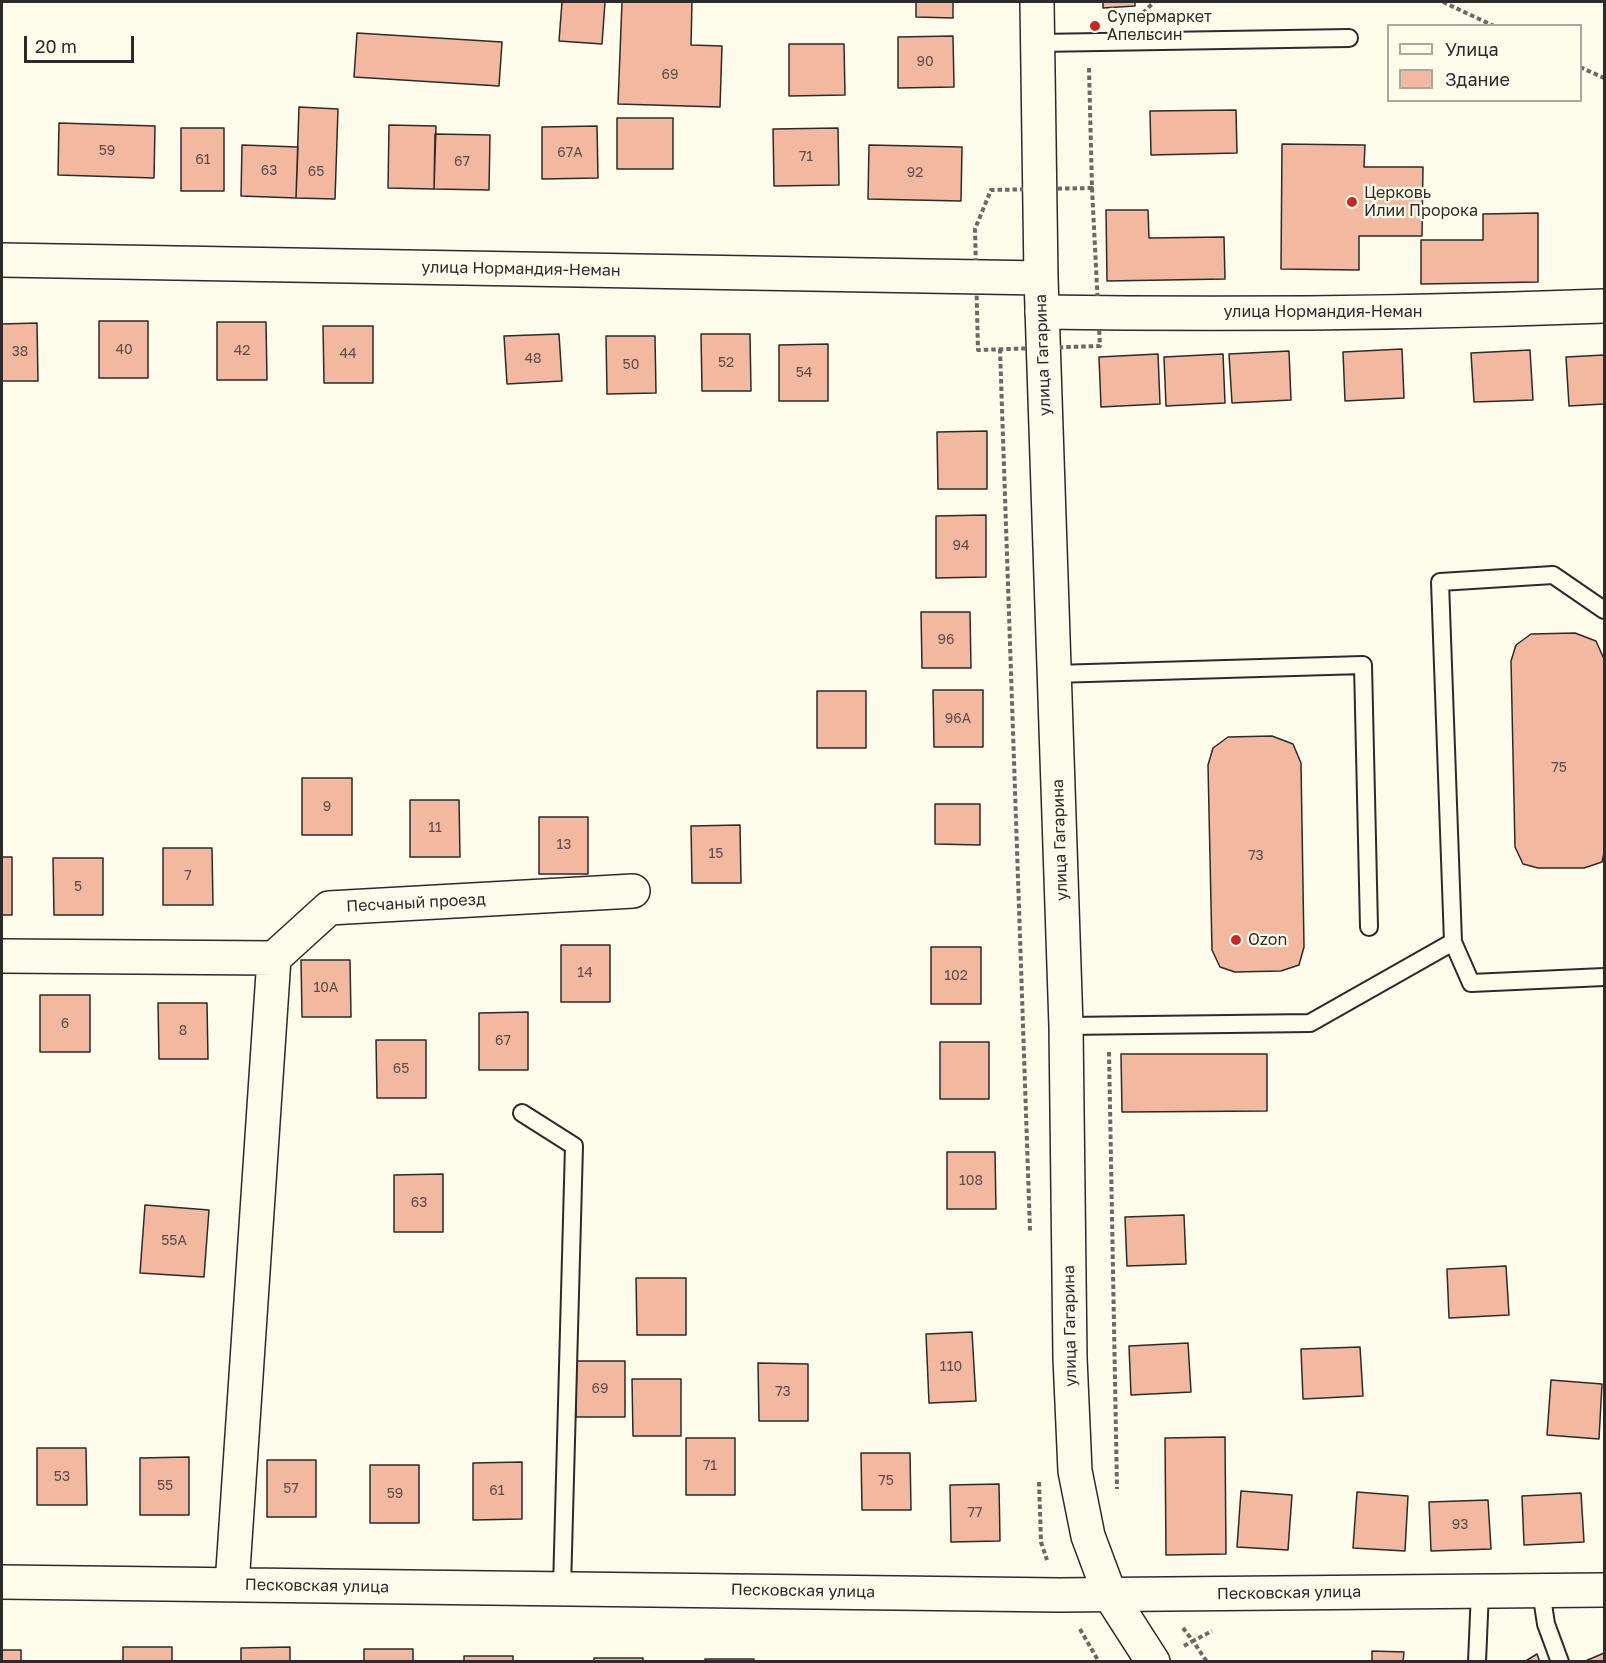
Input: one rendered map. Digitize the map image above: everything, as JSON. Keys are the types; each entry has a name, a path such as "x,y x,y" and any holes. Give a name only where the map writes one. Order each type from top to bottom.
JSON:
{"street":[{"name":"улица Гагарина","path":"1037,2 1041,278 1066,1026 1070,1358 1076,1472 1088,1536 1110,1595 1153,1662"},
{"name":"улица Нормандия-Неман","path":"2,260 1041,278"},
{"name":"улица Нормандия-Неман","path":"1042,312 1445,312 1605,306"},
{"name":"Песчаный проезд","path":"274,958 329,908 633,891"},
{"path":"2,956 274,958 232,1585"},
{"name":"Песковская улица","path":"2,1582 1059,1595 1605,1590"}],"lane":[{"path":"1038,43 1349,38"},
{"path":"1605,610 1553,575 1440,582 1453,942 1471,983 1605,977"},
{"path":"1054,674 1363,665 1369,927"},
{"path":"1066,1026 1310,1023 1453,942"},
{"path":"522,1113 574,1146 562,1588"},
{"path":"1541,1591 1546,1624 1560,1662"},
{"path":"1477,1662 1480,1592"}],"path":[{"path":"1137,16 1154,2"},
{"path":"1443,2 1490,24"},
{"path":"1088,42 1092,188"},
{"path":"1582,66 1605,78"},
{"path":"1000,349 1030,1232"},
{"path":"1108,1025 1117,1496"},
{"path":"1038,1471 1041,1542 1059,1595 1099,1662"},
{"path":"1159,1595 1193,1641"}],"building":[{"path":"562,2 605,2 602,44 559,41"},
{"path":"622,2 692,2 691,45 722,46 720,107 618,104"},
{"path":"916,2 953,2 953,18 916,17"},
{"path":"1103,2 1135,2 1135,6 1103,8"},
{"path":"357,33 502,42 499,86 354,77"},
{"path":"953,36 954,87 898,88 898,37"},
{"path":"789,44 844,44 845,95 789,96"},
{"path":"299,107 338,109 335,199 296,198"},
{"path":"1236,110 1237,153 1151,155 1150,111"},
{"path":"617,118 673,118 673,169 617,169"},
{"path":"59,123 155,126 154,178 58,175"},
{"path":"389,125 436,126 434,189 388,188"},
{"path":"597,126 598,178 542,179 542,127"},
{"path":"181,128 224,128 224,191 181,191"},
{"path":"838,128 839,185 774,186 773,129"},
{"path":"435,134 490,135 489,190 434,189"},
{"name":"Церковь Илии Пророка","path":"1282,144 1365,145 1364,167 1423,167 1422,236 1359,236 1359,270 1281,269"},
{"path":"242,145 298,147 296,198 241,196"},
{"path":"869,145 962,147 961,201 868,199"},
{"path":"1106,210 1148,210 1149,238 1224,237 1225,279 1107,281"},
{"path":"1538,213 1538,282 1421,284 1421,240 1483,240 1483,214"},
{"path":"99,321 148,321 148,378 99,378"},
{"path":"217,322 266,322 267,380 217,380"},
{"path":"37,323 38,381 2,381 2,324"},
{"path":"323,326 373,326 373,383 324,383"},
{"path":"559,334 562,381 507,384 504,336"},
{"path":"701,334 750,334 751,391 702,391"},
{"path":"606,336 655,336 656,393 607,394"},
{"path":"828,344 828,401 779,401 779,345"},
{"path":"1402,349 1404,398 1345,401 1343,352"},
{"path":"1530,350 1533,400 1474,402 1471,353"},
{"path":"1289,351 1291,400 1232,403 1229,354"},
{"path":"1158,354 1160,404 1101,407 1099,357"},
{"path":"1223,354 1225,403 1166,406 1164,357"},
{"path":"1604,355 1604,404 1569,406 1566,357"},
{"path":"987,431 987,489 938,489 937,432"},
{"path":"986,515 986,577 936,578 936,516"},
{"path":"921,612 970,612 971,668 922,668"},
{"path":"1575,633 1596,641 1604,659 1604,853 1602,862 1584,868 1538,868 1523,864 1515,847 1511,661 1516,645 1531,634"},
{"path":"933,690 983,690 983,747 934,747"},
{"path":"817,691 866,691 866,748 817,748"},
{"path":"1272,736 1293,744 1301,763 1304,947 1299,965 1281,971 1235,972 1220,967 1212,950 1208,765 1213,748 1228,737"},
{"path":"302,778 352,778 352,835 302,835"},
{"path":"410,800 459,800 460,857 410,857"},
{"path":"935,804 980,804 980,845 935,844"},
{"path":"539,817 588,817 588,874 539,874"},
{"path":"740,825 741,883 692,883 691,826"},
{"path":"163,848 212,848 213,905 163,905"},
{"path":"2,857 12,857 12,915 2,915"},
{"path":"53,858 103,858 103,915 54,915"},
{"path":"561,945 610,945 610,1002 561,1002"},
{"path":"931,947 981,947 981,1004 931,1004"},
{"path":"301,960 350,960 351,1017 302,1017"},
{"path":"40,995 90,995 90,1052 40,1052"},
{"path":"158,1003 207,1003 208,1059 159,1059"},
{"path":"528,1012 528,1070 479,1070 479,1013"},
{"path":"376,1040 426,1040 426,1098 377,1098"},
{"path":"940,1042 989,1042 989,1099 940,1099"},
{"path":"1121,1054 1267,1054 1267,1111 1122,1112"},
{"path":"947,1152 995,1152 996,1209 947,1209"},
{"path":"443,1174 443,1232 394,1232 394,1175"},
{"path":"145,1205 209,1210 204,1277 140,1273"},
{"path":"1184,1215 1186,1264 1127,1266 1125,1217"},
{"path":"1506,1266 1509,1315 1449,1318 1447,1269"},
{"path":"636,1278 686,1278 686,1335 637,1335"},
{"path":"972,1332 976,1401 929,1403 926,1334"},
{"path":"1188,1343 1191,1392 1131,1395 1129,1346"},
{"path":"1360,1347 1363,1396 1303,1399 1301,1349"},
{"path":"576,1361 625,1361 625,1417 576,1417"},
{"path":"758,1363 808,1364 808,1421 759,1421"},
{"path":"632,1379 681,1379 681,1436 633,1436"},
{"path":"1551,1380 1602,1384 1599,1439 1547,1435"},
{"path":"1225,1437 1226,1554 1166,1555 1165,1438"},
{"path":"686,1438 735,1438 735,1495 686,1495"},
{"path":"37,1448 86,1448 87,1505 37,1505"},
{"path":"861,1453 910,1453 911,1510 862,1510"},
{"path":"189,1457 189,1515 140,1515 140,1458"},
{"path":"267,1460 316,1460 316,1517 267,1517"},
{"path":"522,1462 522,1519 473,1520 473,1463"},
{"path":"370,1465 419,1465 419,1523 370,1523"},
{"path":"999,1484 1000,1541 951,1542 950,1485"},
{"path":"1241,1491 1292,1495 1288,1550 1237,1547"},
{"path":"1357,1492 1408,1496 1405,1551 1353,1548"},
{"path":"1581,1493 1584,1542 1524,1545 1522,1496"},
{"path":"1488,1500 1491,1549 1431,1551 1429,1502"},
{"path":"123,1647 172,1647 172,1662 123,1662"},
{"path":"290,1647 290,1662 241,1662 241,1648"},
{"path":"364,1649 413,1649 413,1662 364,1662"},
{"path":"2,1650 21,1650 21,1662 2,1662"},
{"path":"1372,1651 1404,1652 1403,1662 1372,1662"},
{"path":"1604,1653 1604,1662 1583,1662"},
{"path":"1537,1654 1540,1662 1524,1662"},
{"path":"464,1656 513,1656 513,1662 464,1662"},
{"path":"594,1658 643,1658 643,1662 594,1662"},
{"path":"705,1659 754,1659 754,1662 705,1662"}],"place":[{"name":"Супермаркет Апельсин","path":"1095,26"},
{"name":"Церковь Илии Пророка","path":"1352,202"},
{"name":"Ozon","path":"1236,940"}]}
